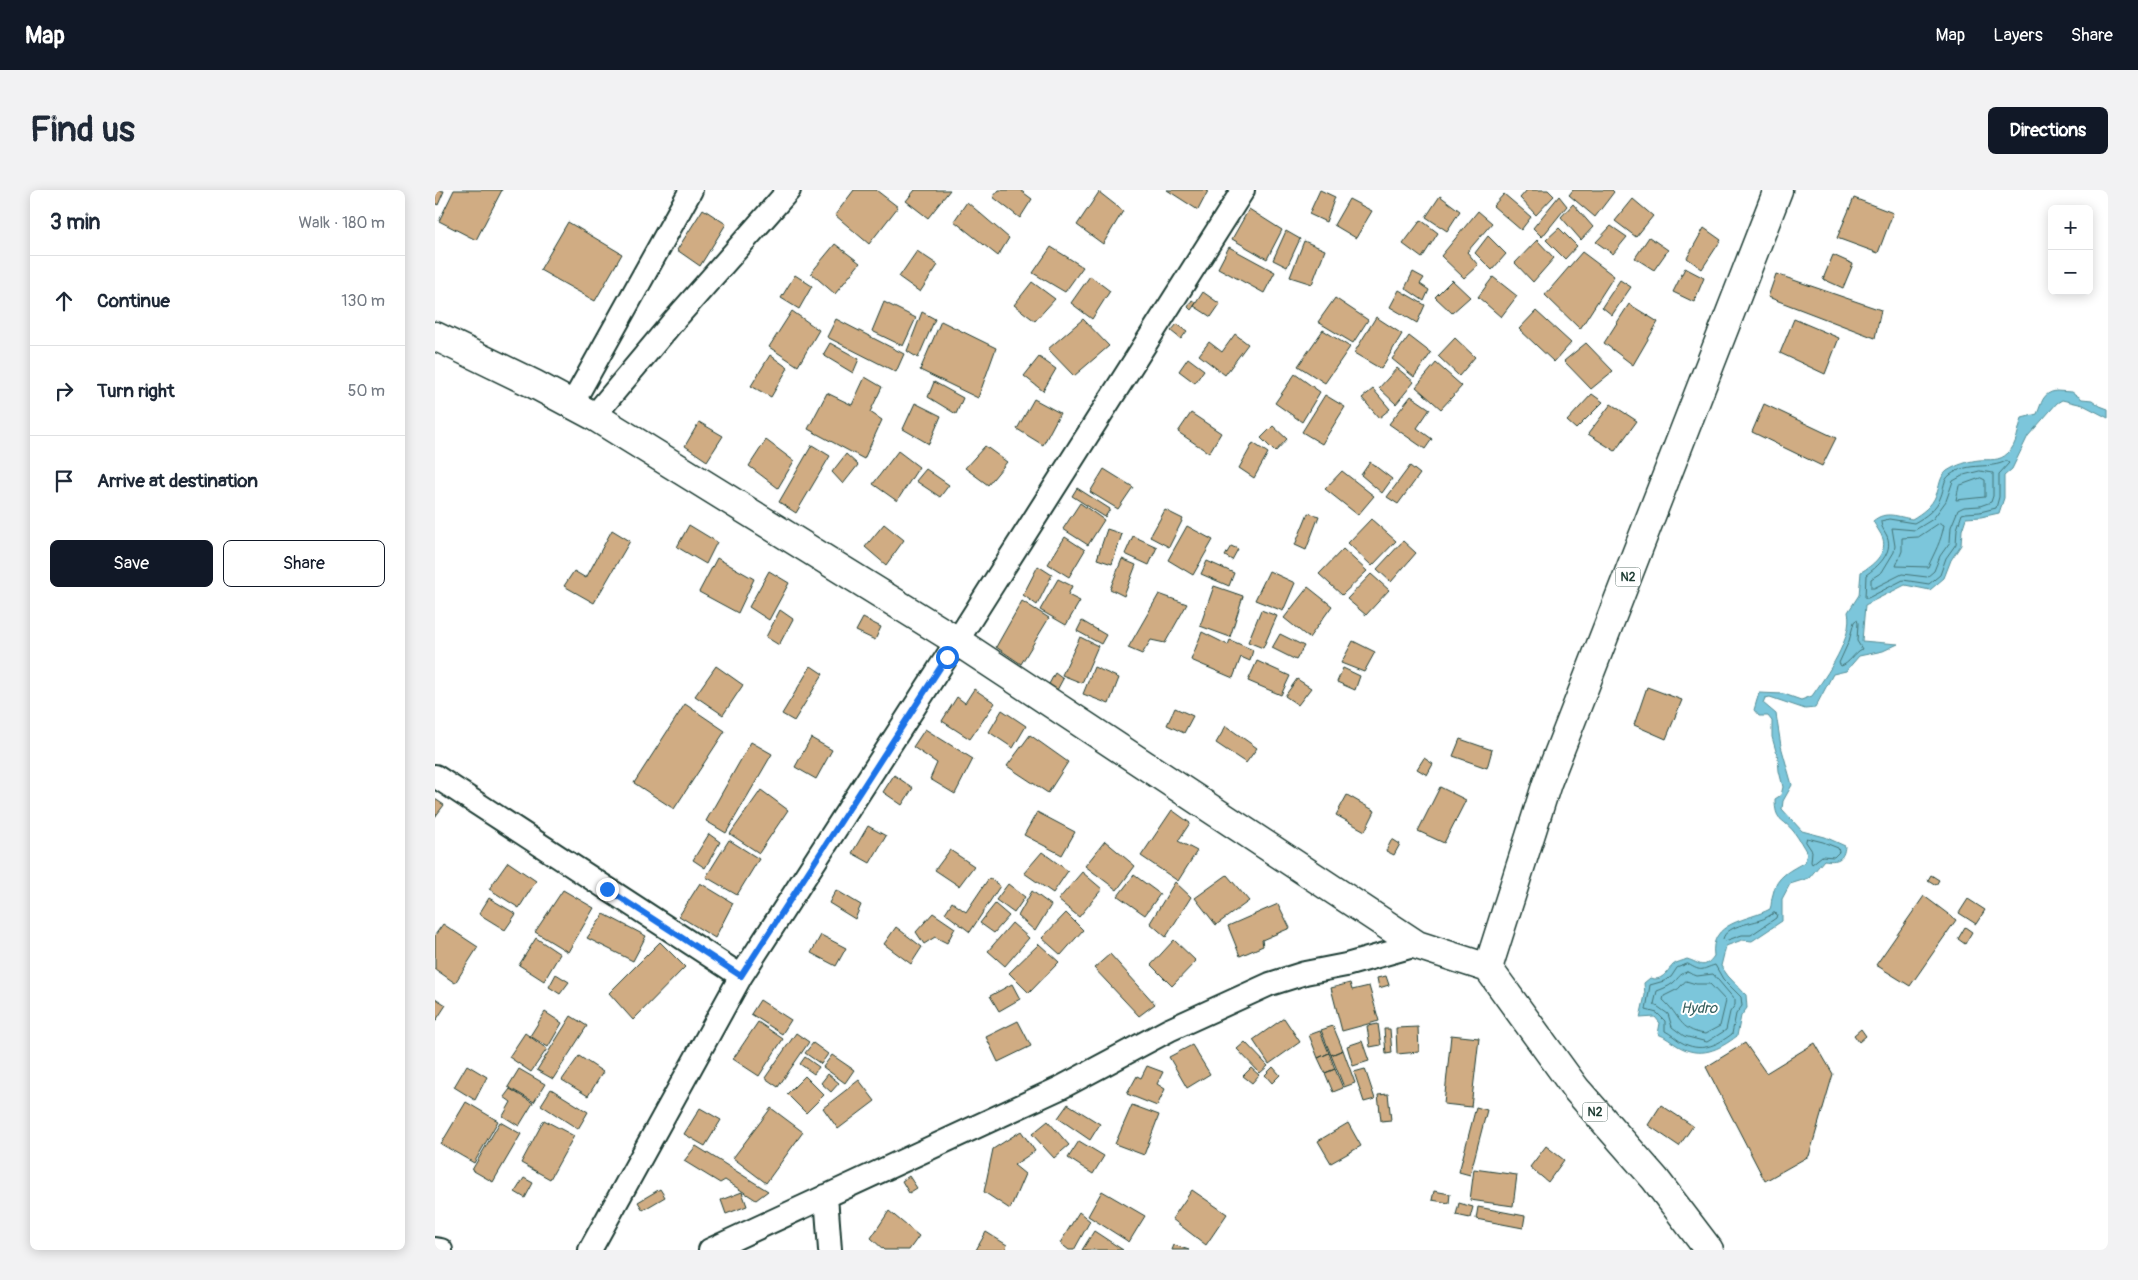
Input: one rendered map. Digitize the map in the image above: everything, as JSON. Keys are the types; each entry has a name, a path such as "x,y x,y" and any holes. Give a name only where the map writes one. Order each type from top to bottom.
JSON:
{"highway":[{"name":"N2","path":"1709,1250 1655,1179 1576,1090 1487,968 1547,783 1778,190"},
{"path":"435,336 583,410 957,642 1417,945 1487,968"}],"street":[{"path":"583,410 691,190"},
{"path":"583,410 671,324 789,190"},
{"path":"590,1250 741,976 957,642 1243,190"},
{"path":"435,776 741,976"},
{"path":"710,1250 1060,1088 1169,1030 1269,984 1417,945"},
{"path":"826,1196 830,1250"},
{"path":"435,1249 441,1250"}],"water":[{"name":"Hydro","path":"2056,391 2072,392 2082,399 2092,400 2108,409 2108,418 2083,405 2062,400 2057,403 2028,436 2012,469 2004,476 2004,498 1999,513 1966,518 1962,530 1961,545 1951,560 1944,578 1930,590 1905,585 1865,605 1862,641 1898,644 1883,651 1859,656 1846,671 1833,674 1815,708 1805,709 1770,697 1765,698 1763,703 1776,714 1781,746 1792,785 1783,801 1782,809 1802,831 1825,837 1845,846 1844,851 1839,859 1833,861 1824,860 1809,878 1790,884 1782,899 1782,921 1752,941 1742,940 1726,946 1721,966 1746,995 1747,1008 1741,1016 1737,1036 1716,1049 1709,1051 1694,1052 1678,1046 1658,1034 1660,1023 1655,1017 1640,1018 1645,995 1644,983 1650,978 1658,979 1674,964 1687,959 1702,965 1710,961 1714,956 1714,944 1724,929 1770,909 1777,883 1785,874 1805,862 1807,853 1794,832 1776,812 1775,799 1781,795 1783,787 1772,737 1772,721 1768,716 1759,716 1754,710 1759,693 1784,694 1801,700 1812,696 1843,644 1849,622 1848,612 1859,595 1861,572 1878,559 1883,550 1883,539 1873,521 1887,515 1912,519 1932,503 1942,476 1947,471 1967,462 1998,459 2005,456 2013,446 2022,418 2037,414 2045,396"}],"building":[{"path":"435,190 444,191 438,205 435,203"},
{"path":"454,190 502,190 476,240 439,221"},
{"path":"854,190 876,190 898,207 869,244 835,215"},
{"path":"915,190 950,190 928,218 906,201"},
{"path":"999,190 1020,190 1032,199 1020,218 993,197"},
{"path":"1167,190 1207,190 1208,191 1198,210"},
{"path":"1320,190 1335,197 1326,222 1309,214"},
{"path":"1527,190 1548,190 1554,196 1536,215 1520,198"},
{"path":"1573,190 1612,190 1614,192 1595,217 1569,195"},
{"path":"1099,192 1123,211 1103,244 1077,225"},
{"path":"1504,194 1531,217 1521,230 1493,206"},
{"path":"1440,196 1460,211 1447,231 1426,217"},
{"path":"1559,196 1567,206 1542,237 1533,228"},
{"path":"1854,198 1893,213 1878,253 1837,238"},
{"path":"1349,199 1372,211 1356,238 1334,225"},
{"path":"1633,199 1653,216 1636,237 1615,221"},
{"path":"967,202 1009,238 998,256 954,221"},
{"path":"1573,204 1593,227 1581,240 1561,217"},
{"path":"703,209 726,224 700,266 677,250"},
{"path":"1249,209 1282,230 1267,259 1232,239"},
{"path":"1478,211 1492,223 1467,252 1478,265 1464,278 1441,256"},
{"path":"1421,220 1438,233 1422,258 1403,244"},
{"path":"568,222 622,254 595,301 540,270"},
{"path":"1611,226 1627,237 1613,254 1596,242"},
{"path":"1559,228 1577,246 1565,259 1546,240"},
{"path":"1704,228 1721,240 1702,269 1687,258"},
{"path":"1286,231 1300,239 1287,267 1273,260"},
{"path":"1488,236 1506,254 1492,270 1475,253"},
{"path":"1649,237 1668,250 1654,270 1635,258"},
{"path":"1537,240 1554,258 1533,282 1515,263"},
{"path":"1304,241 1325,250 1312,284 1290,277"},
{"path":"835,244 860,263 835,294 811,273"},
{"path":"1051,247 1083,267 1065,292 1033,273"},
{"path":"1229,247 1275,272 1264,293 1218,268"},
{"path":"917,251 938,265 920,292 899,277"},
{"path":"1582,252 1614,276 1580,329 1545,295"},
{"path":"1833,255 1853,264 1843,288 1823,279"},
{"path":"1685,268 1704,278 1694,302 1673,292"},
{"path":"1413,272 1424,278 1420,284 1429,290 1424,301 1405,288"},
{"path":"1776,274 1881,310 1875,338 1768,297"},
{"path":"795,275 812,286 799,309 781,298"},
{"path":"1090,276 1110,291 1092,319 1071,303"},
{"path":"1493,277 1517,296 1501,317 1478,297"},
{"path":"1452,280 1470,297 1452,313 1435,297"},
{"path":"1620,280 1631,287 1612,315 1602,307"},
{"path":"1032,282 1055,299 1035,321 1014,305"},
{"path":"1399,290 1425,305 1417,323 1390,307"},
{"path":"1203,292 1220,304 1211,317 1194,306"},
{"path":"1335,298 1368,320 1353,343 1318,322"},
{"path":"1192,300 1196,303 1191,310 1188,307"},
{"path":"884,302 916,318 903,346 872,331"},
{"path":"1629,304 1658,322 1633,365 1604,343"},
{"path":"792,311 819,330 798,366 769,347"},
{"path":"1536,311 1571,343 1554,362 1519,329"},
{"path":"922,312 935,319 918,358 907,351"},
{"path":"1376,317 1402,334 1381,369 1354,353"},
{"path":"836,319 904,354 896,372 827,337"},
{"path":"1083,319 1109,346 1074,376 1048,349"},
{"path":"1794,319 1839,338 1825,374 1780,353"},
{"path":"941,321 996,348 978,398 920,370"},
{"path":"1177,324 1187,331 1181,339 1171,331"},
{"path":"1323,330 1350,347 1325,383 1298,366"},
{"path":"1235,334 1248,344 1225,375 1199,355 1209,342 1222,352"},
{"path":"1409,336 1431,353 1414,377 1392,359"},
{"path":"1455,338 1475,357 1459,376 1438,356"},
{"path":"830,343 859,359 853,373 823,355"},
{"path":"1586,343 1613,371 1591,389 1564,361"},
{"path":"770,355 788,368 771,397 751,386"},
{"path":"1039,357 1056,369 1043,391 1024,376"},
{"path":"1188,358 1204,370 1195,383 1179,371"},
{"path":"1436,363 1462,386 1441,409 1416,387"},
{"path":"1397,368 1414,382 1396,404 1379,388"},
{"path":"1295,374 1320,392 1302,422 1275,403"},
{"path":"865,377 882,387 870,412 882,420 864,459 808,429 827,393 852,405"},
{"path":"934,382 963,398 956,414 928,397"},
{"path":"1373,389 1390,409 1379,418 1362,398"},
{"path":"1592,394 1603,402 1576,429 1567,421"},
{"path":"1325,395 1345,407 1322,444 1302,432"},
{"path":"1411,396 1430,409 1417,428 1432,439 1425,449 1389,424"},
{"path":"1034,399 1060,413 1043,445 1017,429"},
{"path":"915,403 941,416 929,444 903,429"},
{"path":"1611,404 1637,421 1615,451 1588,434"},
{"path":"1764,404 1836,438 1822,466 1752,432"},
{"path":"1191,413 1221,433 1209,453 1178,432"},
{"path":"699,422 723,436 707,461 685,446"},
{"path":"1273,426 1287,439 1275,452 1261,438"},
{"path":"766,440 794,461 778,488 749,466"},
{"path":"1253,443 1268,453 1254,478 1239,468"},
{"path":"812,445 830,456 796,513 779,502"},
{"path":"985,446 1007,462 988,485 965,468"},
{"path":"898,451 919,467 897,501 873,484"},
{"path":"846,454 858,465 843,484 832,472"},
{"path":"1370,462 1392,479 1382,493 1361,475"},
{"path":"1410,466 1420,474 1398,504 1387,497"},
{"path":"926,469 949,485 940,497 916,481"},
{"path":"1104,469 1133,487 1118,509 1090,492"},
{"path":"1342,471 1374,496 1358,515 1325,489"},
{"path":"1077,488 1110,509 1105,517 1072,496"},
{"path":"1080,503 1104,520 1088,545 1063,529"},
{"path":"1165,510 1183,519 1169,547 1150,537"},
{"path":"1308,513 1319,516 1306,550 1295,545"},
{"path":"1371,519 1396,541 1372,566 1348,543"},
{"path":"884,524 904,540 886,565 865,547"},
{"path":"689,525 717,542 706,564 677,547"},
{"path":"1187,526 1213,540 1193,575 1168,560"},
{"path":"1107,529 1122,534 1112,564 1097,559"},
{"path":"612,530 630,541 594,603 564,586 574,571 586,578"},
{"path":"1133,536 1157,547 1149,565 1125,554"},
{"path":"1065,537 1085,550 1069,577 1048,564"},
{"path":"1403,541 1416,553 1391,582 1377,569"},
{"path":"1231,546 1238,549 1232,560 1225,556"},
{"path":"1343,549 1367,571 1342,595 1319,574"},
{"path":"717,558 754,579 738,613 699,592"},
{"path":"1122,559 1136,565 1124,596 1110,589"},
{"path":"1207,561 1234,573 1229,586 1201,574"},
{"path":"1038,566 1052,575 1037,605 1023,595"},
{"path":"769,571 789,583 769,620 749,607"},
{"path":"1269,571 1295,583 1283,611 1255,600"},
{"path":"1371,574 1389,590 1366,615 1347,599"},
{"path":"1058,579 1072,586 1068,595 1080,601 1066,625 1040,610"},
{"path":"1214,586 1243,596 1230,637 1200,626"},
{"path":"1308,587 1332,606 1309,638 1284,618"},
{"path":"1159,594 1187,604 1165,643 1151,640 1142,654 1128,648"},
{"path":"1022,601 1049,618 1021,664 996,647"},
{"path":"780,610 793,619 779,645 766,637"},
{"path":"1261,610 1277,616 1263,648 1248,642"},
{"path":"863,618 881,627 875,640 856,631"},
{"path":"1082,621 1106,635 1101,644 1077,631"},
{"path":"1202,632 1228,645 1230,640 1253,650 1250,661 1241,657 1233,678 1191,660"},
{"path":"1280,634 1304,646 1296,660 1272,648"},
{"path":"1080,637 1098,646 1082,683 1062,675"},
{"path":"1353,641 1375,652 1364,672 1341,663"},
{"path":"1257,661 1290,676 1281,695 1248,681"},
{"path":"716,666 743,685 723,715 695,696"},
{"path":"811,666 823,674 794,721 782,714"},
{"path":"1094,667 1119,678 1109,704 1083,694"},
{"path":"1343,668 1360,676 1355,690 1337,682"},
{"path":"1055,673 1063,679 1056,692 1048,686"},
{"path":"1297,679 1311,688 1298,705 1285,696"},
{"path":"1647,687 1682,700 1666,739 1634,725"},
{"path":"974,689 995,703 970,739 942,721 957,697 965,703"},
{"path":"685,704 725,731 674,809 634,783"},
{"path":"1175,708 1193,716 1184,733 1167,725"},
{"path":"1002,710 1026,726 1013,748 989,732"},
{"path":"1226,726 1257,748 1246,763 1216,743"},
{"path":"925,729 973,759 955,794 930,779 937,763 913,747"},
{"path":"1030,735 1068,762 1048,793 1007,766"},
{"path":"811,738 832,750 816,779 795,767"},
{"path":"1460,739 1492,750 1487,768 1453,756"},
{"path":"751,742 772,754 726,833 706,821"},
{"path":"1424,758 1433,764 1427,775 1417,769"},
{"path":"894,775 913,788 902,805 883,792"},
{"path":"1440,787 1466,800 1444,843 1418,831"},
{"path":"761,790 788,810 759,853 730,834"},
{"path":"1347,795 1375,811 1365,831 1336,815"},
{"path":"435,799 444,805 435,817"},
{"path":"1172,810 1190,823 1178,841 1197,851 1178,881 1141,856"},
{"path":"1037,812 1075,832 1062,855 1024,835"},
{"path":"868,826 886,836 870,863 852,853"},
{"path":"709,834 720,842 705,868 693,860"},
{"path":"1392,839 1400,844 1394,855 1386,851"},
{"path":"729,840 759,859 737,895 706,877"},
{"path":"1105,841 1135,866 1117,890 1085,866"},
{"path":"950,850 974,866 959,886 935,870"},
{"path":"1042,852 1068,871 1053,893 1024,873"},
{"path":"508,862 536,881 519,908 489,889"},
{"path":"1082,872 1102,889 1079,917 1058,900"},
{"path":"1134,875 1160,894 1145,915 1118,896"},
{"path":"1227,875 1249,901 1216,925 1195,898"},
{"path":"1931,875 1939,880 1936,885 1928,880"},
{"path":"989,878 1000,886 970,932 945,913 952,902 966,912"},
{"path":"1175,882 1191,897 1166,937 1150,923"},
{"path":"700,883 733,903 715,938 679,916"},
{"path":"1008,884 1025,897 1014,913 996,900"},
{"path":"563,890 594,908 568,952 535,932"},
{"path":"836,890 861,905 855,919 829,903"},
{"path":"1032,891 1051,905 1035,931 1018,916"},
{"path":"1924,896 1956,920 1910,986 1876,965"},
{"path":"489,898 516,914 505,930 479,914"},
{"path":"1968,899 1985,910 1976,924 1959,913"},
{"path":"995,904 1009,916 994,933 980,923"},
{"path":"1278,904 1290,928 1262,940 1263,946 1240,956 1228,926"},
{"path":"933,913 955,928 947,943 935,937 924,944 916,932"},
{"path":"1066,913 1083,930 1061,955 1042,938"},
{"path":"604,914 646,936 633,961 587,938"},
{"path":"1012,923 1029,938 1005,966 988,951"},
{"path":"443,924 478,947 455,983 435,969 435,935"},
{"path":"896,927 922,947 911,964 884,944"},
{"path":"1965,927 1972,932 1965,944 1958,939"},
{"path":"821,935 846,948 836,966 811,953"},
{"path":"536,938 560,954 544,981 519,965"},
{"path":"1174,940 1196,961 1172,986 1151,965"},
{"path":"660,942 685,967 633,1020 609,993"},
{"path":"1039,944 1059,962 1029,993 1009,973"},
{"path":"1110,954 1155,1004 1139,1016 1094,968"},
{"path":"556,974 569,982 560,994 549,987"},
{"path":"1386,976 1389,985 1379,988 1377,978"},
{"path":"1350,983 1352,990 1369,986 1379,1021 1342,1031 1331,988"},
{"path":"1012,984 1020,999 999,1011 990,996"},
{"path":"435,998 446,1005 435,1022"},
{"path":"760,1000 791,1020 782,1034 751,1014"},
{"path":"545,1012 562,1023 548,1047 530,1036"},
{"path":"571,1016 587,1026 553,1079 537,1070"},
{"path":"1284,1018 1300,1042 1269,1064 1253,1040"},
{"path":"1018,1021 1031,1046 998,1062 986,1037"},
{"path":"758,1022 783,1039 759,1076 733,1059"},
{"path":"1378,1024 1381,1045 1370,1047 1367,1026"},
{"path":"1333,1026 1343,1050 1331,1055 1321,1030"},
{"path":"1418,1027 1419,1052 1397,1054 1396,1028"},
{"path":"1384,1029 1390,1029 1392,1053 1386,1054"},
{"path":"1861,1029 1866,1036 1859,1042 1854,1035"},
{"path":"1320,1031 1329,1053 1318,1058 1309,1035"},
{"path":"525,1033 547,1049 531,1072 509,1057"},
{"path":"796,1033 809,1042 778,1087 765,1078"},
{"path":"1451,1035 1479,1038 1471,1107 1444,1104"},
{"path":"1362,1041 1369,1061 1353,1066 1347,1046"},
{"path":"1245,1042 1268,1066 1260,1073 1237,1049"},
{"path":"813,1043 828,1054 821,1064 805,1053"},
{"path":"1745,1043 1766,1073 1815,1043 1833,1074 1809,1156 1765,1181 1706,1067"},
{"path":"1192,1045 1210,1074 1187,1088 1169,1057"},
{"path":"1343,1050 1355,1083 1344,1087 1331,1055"},
{"path":"1329,1053 1335,1069 1325,1073 1318,1058"},
{"path":"832,1055 854,1070 845,1083 823,1067"},
{"path":"579,1056 603,1072 588,1096 562,1080"},
{"path":"805,1057 819,1067 814,1074 800,1064"},
{"path":"467,1065 487,1077 475,1100 454,1087"},
{"path":"1147,1066 1163,1072 1157,1084 1165,1089 1157,1106 1127,1094 1137,1076 1141,1078"},
{"path":"1273,1067 1280,1075 1272,1083 1265,1075"},
{"path":"1251,1068 1259,1075 1252,1083 1243,1076"},
{"path":"519,1069 545,1084 534,1102 508,1087"},
{"path":"1335,1069 1343,1088 1333,1092 1325,1073"},
{"path":"1365,1069 1375,1099 1364,1102 1354,1072"},
{"path":"828,1074 839,1083 831,1092 821,1083"},
{"path":"805,1076 824,1095 806,1113 787,1094"},
{"path":"859,1080 875,1101 838,1129 823,1108"},
{"path":"510,1089 533,1103 519,1126 503,1116 511,1102 504,1097"},
{"path":"551,1089 588,1112 578,1129 541,1105"},
{"path":"1388,1094 1391,1120 1381,1121 1378,1095"},
{"path":"466,1102 498,1121 474,1163 441,1144"},
{"path":"1068,1104 1100,1124 1090,1140 1058,1118"},
{"path":"1132,1105 1159,1115 1144,1155 1115,1144"},
{"path":"1661,1105 1693,1126 1679,1146 1648,1125"},
{"path":"1476,1107 1487,1110 1470,1175 1459,1172"},
{"path":"700,1108 721,1120 705,1146 684,1134"},
{"path":"771,1108 803,1132 766,1183 733,1158"},
{"path":"544,1120 574,1136 550,1179 521,1163"},
{"path":"1048,1121 1069,1145 1054,1158 1032,1134"},
{"path":"500,1122 521,1134 493,1182 472,1170"},
{"path":"1348,1123 1361,1146 1331,1163 1318,1141"},
{"path":"1021,1131 1035,1151 1014,1165 1025,1174 1010,1209 984,1192 993,1149"},
{"path":"1079,1141 1104,1156 1093,1174 1068,1158"},
{"path":"696,1146 768,1191 756,1200 725,1180 720,1183 684,1161"},
{"path":"1546,1146 1564,1160 1548,1182 1530,1167"},
{"path":"1474,1169 1517,1175 1513,1206 1470,1200"},
{"path":"909,1176 917,1188 909,1193 902,1181"},
{"path":"524,1178 533,1183 525,1198 515,1192"},
{"path":"660,1189 665,1197 643,1210 638,1202"},
{"path":"1192,1190 1227,1214 1206,1245 1172,1219"},
{"path":"1102,1191 1145,1216 1129,1242 1088,1216"},
{"path":"1434,1191 1450,1194 1449,1203 1432,1200"},
{"path":"742,1192 747,1206 726,1214 721,1200"},
{"path":"1459,1203 1473,1207 1470,1218 1456,1215"},
{"path":"1478,1207 1525,1216 1523,1228 1476,1219"},
{"path":"889,1211 919,1236 909,1250 884,1250 871,1238"},
{"path":"1079,1212 1090,1221 1074,1250 1069,1250 1060,1243"},
{"path":"1094,1231 1123,1250 1082,1250"},
{"path":"986,1232 1007,1245 1005,1250 976,1250"},
{"path":"1174,1245 1189,1250 1172,1250"}],"route":[{"path":"607,889 741,976 947,657"}]}
